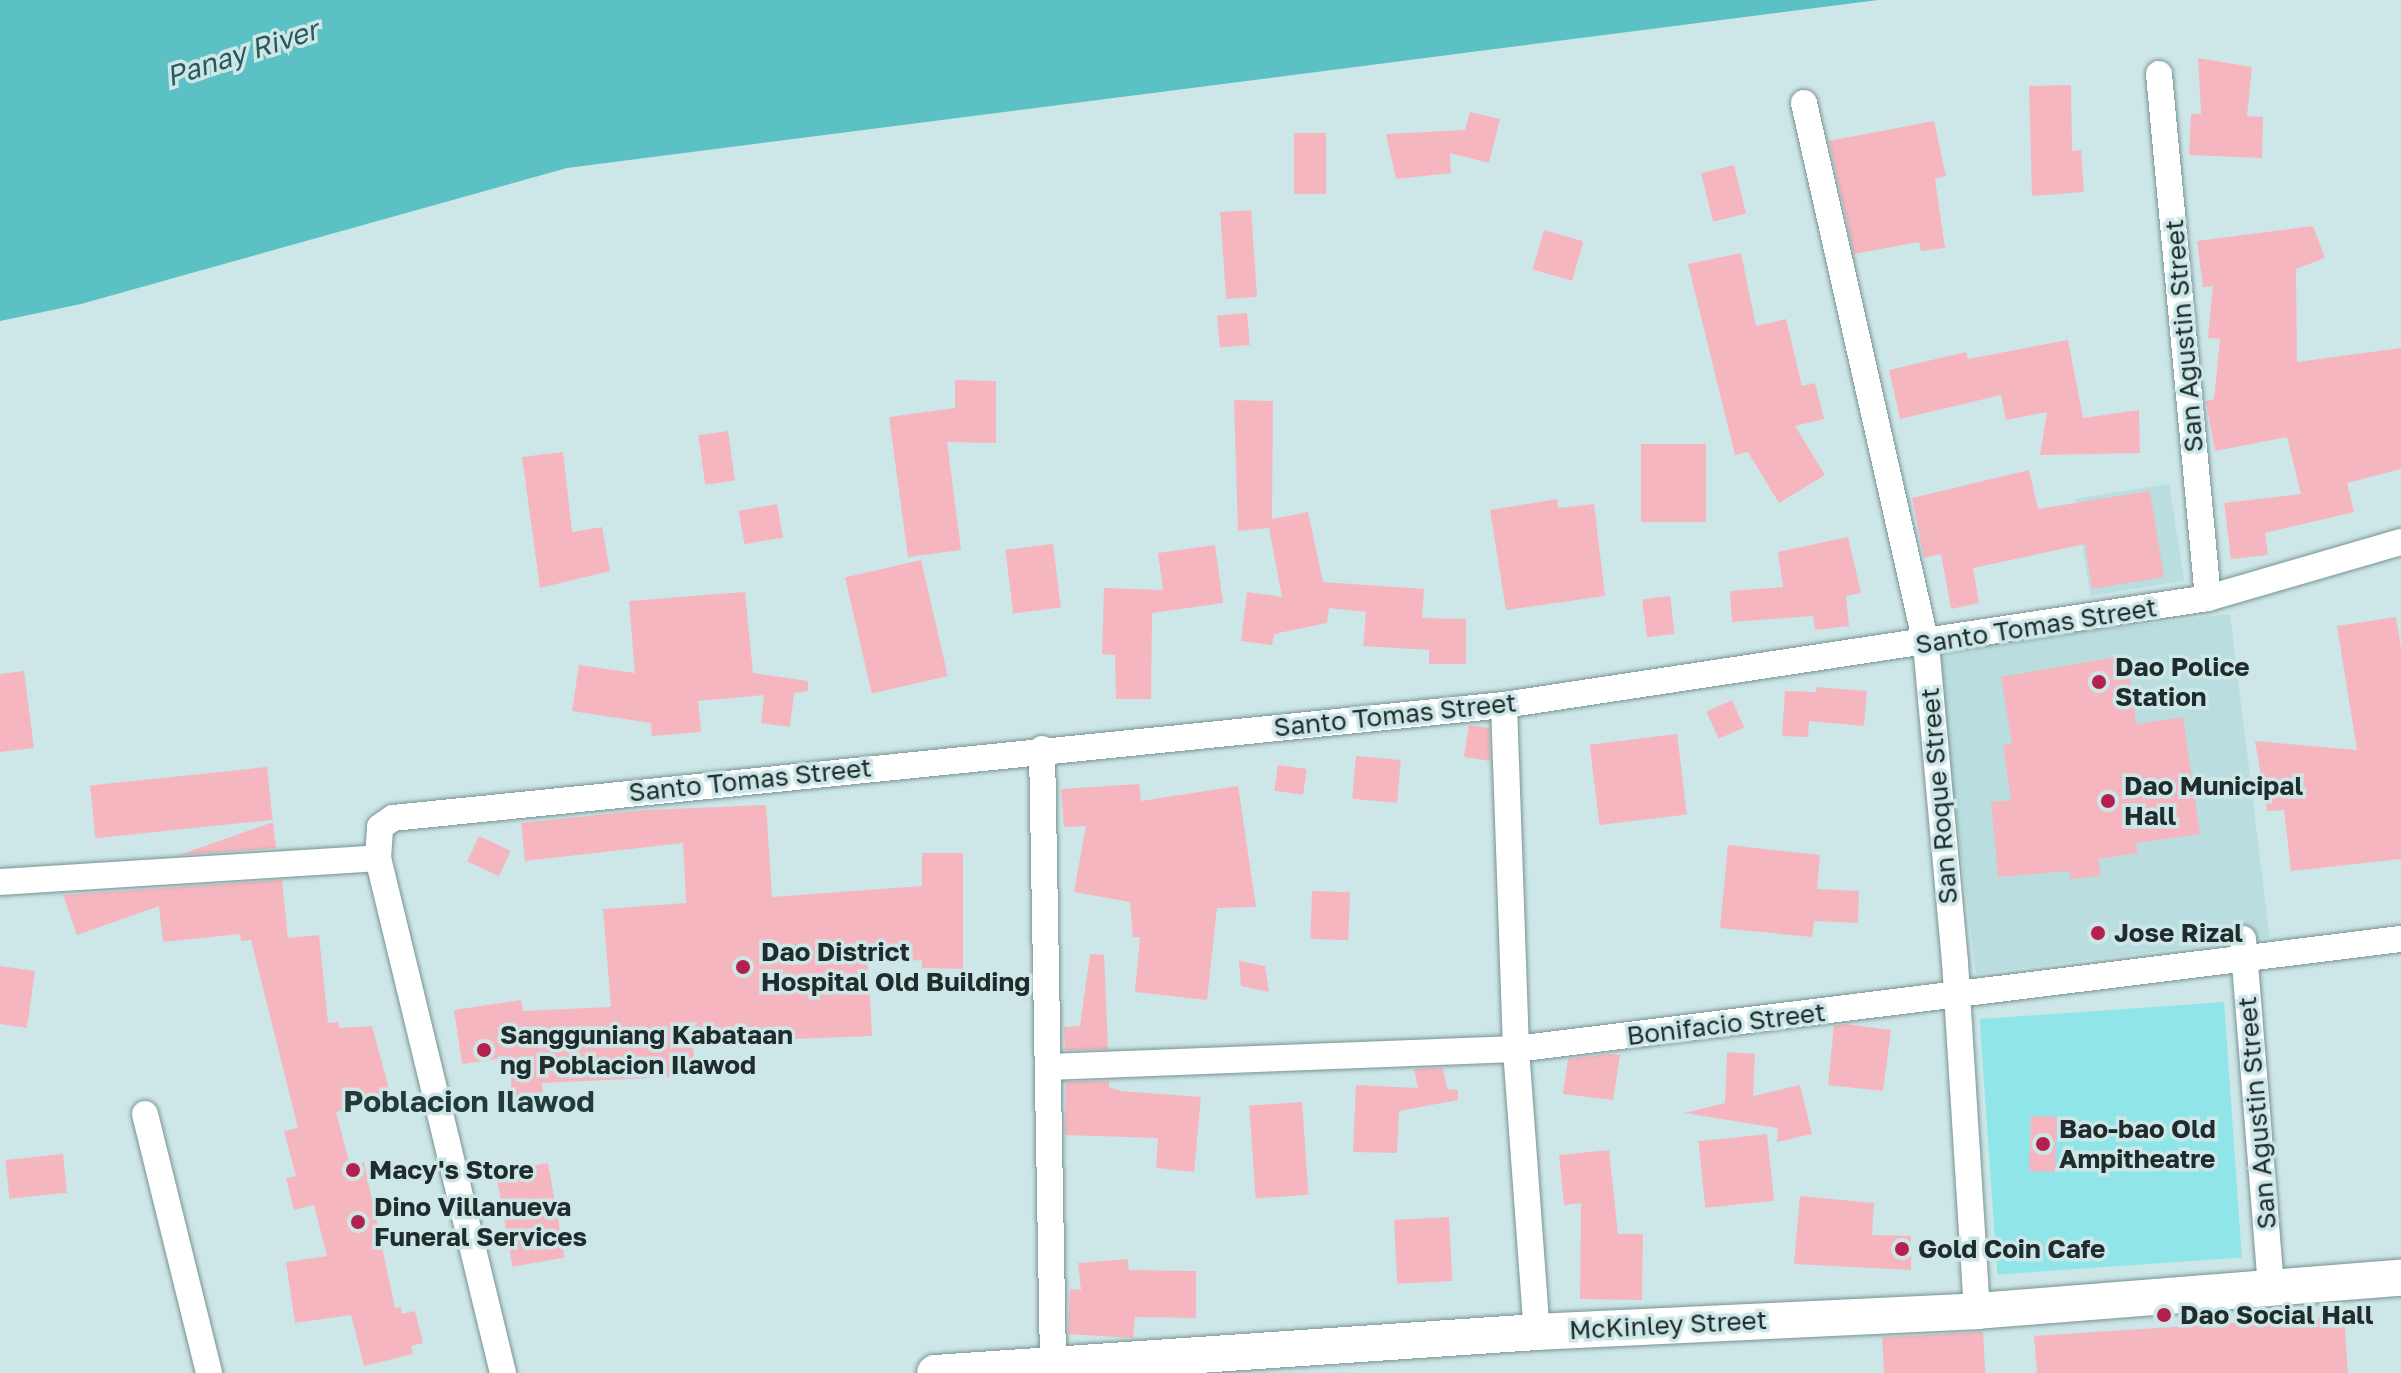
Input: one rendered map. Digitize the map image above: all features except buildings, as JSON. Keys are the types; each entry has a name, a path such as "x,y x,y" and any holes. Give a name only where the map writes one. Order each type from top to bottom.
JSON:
{"street":[{"name":"San Agustin Street","path":"2159,74 2208,598"},
{"name":"San Roque Street","path":"1804,103 1926,644 1977,1311"},
{"name":"Santo Tomas Street","path":"378,858 380,827 393,818 1042,749 1504,705 1926,644 2208,598 2401,542"},
{"path":"1504,705 1516,1049 1537,1332"},
{"path":"1042,749 1053,1363"},
{"path":"0,882 378,858 503,1373"},
{"name":"Bonifacio Street","path":"1048,1067 1516,1049 1955,998 2244,950 2401,939"},
{"name":"San Agustin Street","path":"2244,950 2271,1288"},
{"path":"145,1114 209,1373"},
{"name":"McKinley Street","path":"935,1373 1537,1332 1977,1311 2401,1278"}],"shaded area":[{"path":"2169,484 2184,581 2091,596 2075,499"},
{"path":"2230,614 2270,938 1976,974 1936,650"},
{"path":"2224,1002 2242,1257 1997,1274 1980,1019"}],"water":[{"name":"Panay River","path":"0,0 1878,0 567,168 81,304 0,321"}],"place":[{"name":"Dao Police Station","path":"2099,682"},
{"name":"Dao Municipal Hall","path":"2108,801"},
{"name":"Jose Rizal","path":"2098,933"},
{"name":"Dao District Hospital Old Building","path":"743,967"},
{"name":"Sangguniang Kabataan ng Poblacion Ilawod","path":"484,1050"},
{"name":"Bao-bao Old Ampitheatre","path":"2043,1144"},
{"name":"Macy's Store","path":"353,1170"},
{"name":"Dino Villanueva Funeral Services","path":"358,1222"},
{"name":"Gold Coin Cafe","path":"1902,1249"},
{"name":"Dao Social Hall","path":"2164,1315"}],"district":[{"name":"Poblacion Ilawod","path":"469,1101"}]}
